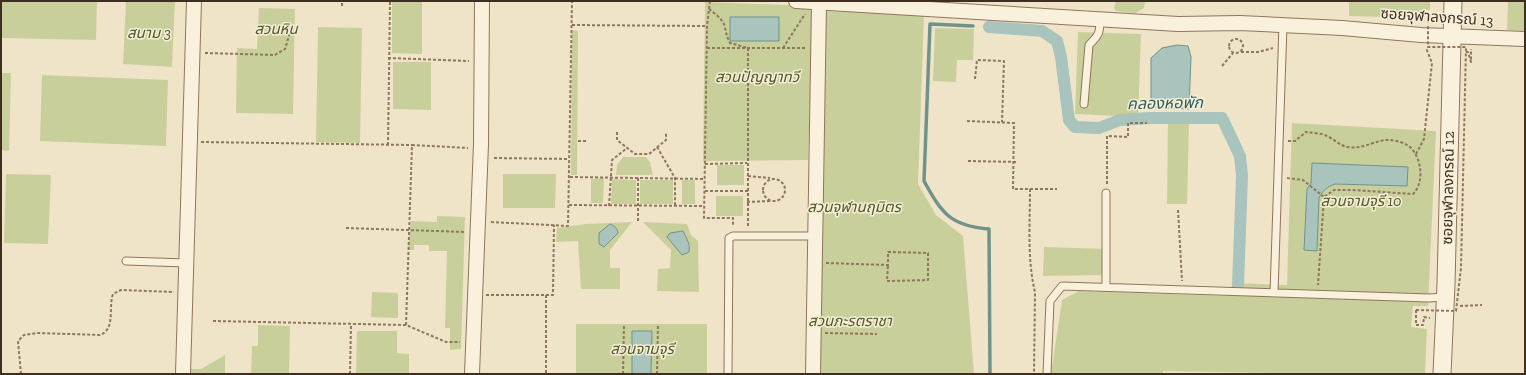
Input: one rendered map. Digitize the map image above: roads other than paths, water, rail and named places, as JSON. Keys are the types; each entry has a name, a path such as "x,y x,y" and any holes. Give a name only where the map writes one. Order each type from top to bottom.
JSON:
{"street":[{"path":"183,374 194,1"},
{"path":"472,374 478,233 485,153 482,1"},
{"name":"ซอยจุฬาลงกรณ์ 13","path":"796,1 1178,24 1240,23 1342,28 1421,35 1452,35 1525,40"},
{"name":"ซอยจุฬาลงกรณ์ 12","path":"1442,374 1453,1"},
{"path":"813,374 818,48 815,2"}],"lane":[{"path":"1084,104 1089,45 1098,37 1100,19"},
{"path":"1274,293 1283,25"},
{"path":"1106,193 1106,287"},
{"path":"728,374 729,238 733,236 815,236"},
{"path":"126,261 186,263"},
{"path":"1047,374 1050,301 1062,286 1429,298 1445,297"}],"water":[{"path":"730,17 779,17 779,41 730,41"},
{"path":"1177,45 1188,46 1191,57 1189,109 1151,107 1151,58 1162,48"},
{"path":"1312,163 1408,167 1407,186 1335,184 1327,188 1319,198 1317,251 1304,250 1307,189 1311,183"},
{"path":"610,224 616,227 618,233 604,247 599,244 599,233"},
{"path":"683,231 688,241 689,252 682,255 667,237 670,233"},
{"path":"632,331 652,331 651,374 632,374"}],"waterway":[{"path":"973,26 930,24 924,181 936,202 949,216 965,225 989,229 990,374"},
{"name":"คลองหอพัก","path":"989,27 1042,31 1057,41 1061,57 1069,120 1075,127 1099,128 1120,120 1150,118 1222,118 1240,156 1242,176 1238,286"}],"park label":[{"name":"สวนหิน","path":"276,29"},
{"name":"สนาม 3","path":"149,33"},
{"name":"สวนปัญญาทวี","path":"757,77"},
{"name":"สวนจามจุรี 10","path":"1361,201"},
{"name":"สวนจุฬานฤมิตร","path":"854,207"},
{"name":"สวนภะรตราชา","path":"850,321"},
{"name":"สวนจามจุรี","path":"642,349"}]}
